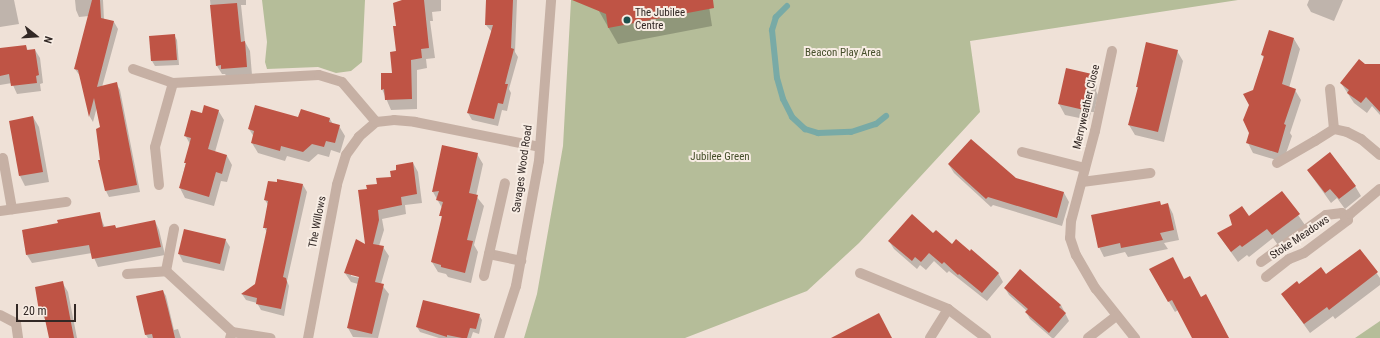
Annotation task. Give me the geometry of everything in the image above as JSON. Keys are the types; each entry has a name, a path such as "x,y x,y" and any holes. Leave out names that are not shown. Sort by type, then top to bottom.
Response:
{"street":[{"name":"Savages Wood Road","path":"499,338 516,286 540,147 551,0"},
{"name":"Merryweather Close","path":"1112,51 1082,182 1071,221 1070,238 1076,255 1116,316 1135,338"},
{"path":"133,69 173,83 319,75 342,82 376,122 394,120 416,122 540,147"},
{"path":"159,185 155,147 173,83"},
{"path":"1330,89 1334,130"},
{"name":"The Willows","path":"308,338 337,185 346,155 359,137 376,122"},
{"path":"1276,163 1334,130 1347,132 1361,139 1380,155"},
{"path":"1022,152 1085,168"},
{"path":"3,158 12,209"},
{"path":"1082,182 1150,173"},
{"path":"484,276 505,183"},
{"name":"Stoke Meadows","path":"1266,277 1289,259 1304,253 1342,225 1348,220 1348,216 1380,189"},
{"path":"0,211 66,202"},
{"path":"1261,262 1326,215 1342,213 1348,216"},
{"path":"166,271 174,230"},
{"path":"489,254 521,261"},
{"path":"127,274 166,271 231,335 271,338"},
{"path":"860,273 948,309 986,338"},
{"path":"930,338 948,309"},
{"path":"0,314 16,323 18,338"},
{"path":"1088,338 1116,316"}],"green space":[{"path":"262,0 365,0 362,62 351,71 336,73 318,67 267,69 265,62 267,42"},
{"name":"Jubilee Green","path":"571,0 1238,0 970,41 980,112 859,243 807,291 685,338 524,338 537,294 563,146"},
{"path":"1380,321 1380,338 1355,338"}],"building":[{"path":"92,0 100,0 101,18 114,21 97,87 117,82 137,185 105,191 98,160 100,160 96,129 100,127 94,98 89,117 78,70 74,69"},
{"path":"402,0 424,0 429,48 421,49 422,58 411,60 412,99 385,100 384,89 381,90 381,73 392,73 390,52 396,51 393,26 396,26 393,3"},
{"path":"486,0 513,0 511,48 514,49 505,84 508,84 503,104 498,103 494,119 467,113 493,25 485,25"},
{"name":"The Jubilee Centre","path":"572,0 713,0 714,8 608,28 606,14"},
{"path":"237,3 241,42 245,41 247,67 221,69 221,65 216,66 210,5"},
{"path":"1269,30 1294,38 1282,84 1296,89 1284,124 1286,125 1278,153 1246,143 1249,133 1243,120 1249,105 1243,94 1253,90 1264,56 1261,55"},
{"path":"175,34 177,60 151,61 149,36"},
{"path":"1146,42 1178,50 1158,132 1128,125 1138,87 1136,87"},
{"path":"26,45 27,50 35,49 39,75 36,76 37,83 11,86 9,74 0,76 0,48"},
{"path":"1359,59 1365,64 1380,64 1380,112 1366,97 1361,103 1347,93 1349,90 1340,83"},
{"path":"1066,68 1092,74 1090,83 1092,84 1088,103 1085,102 1084,110 1058,104"},
{"path":"204,105 219,110 208,149 227,155 222,174 216,172 209,197 179,188 191,138 184,136 191,110 202,113"},
{"path":"255,105 298,117 301,109 330,118 329,122 340,125 335,143 326,141 324,147 312,144 303,152 281,146 280,151 251,143 254,131 248,129"},
{"path":"33,116 43,172 19,176 9,121"},
{"path":"971,139 1016,178 1064,192 1057,218 988,197 986,199 966,181 948,164"},
{"path":"442,145 478,153 469,193 478,195 467,240 473,241 465,273 441,267 441,265 431,262 442,216 439,216 443,202 436,200 439,191 432,192"},
{"path":"1330,152 1356,186 1339,199 1330,189 1325,193 1307,170"},
{"path":"413,162 417,194 401,197 402,205 378,210 379,220 373,244 384,246 375,282 384,284 372,334 347,328 359,277 344,273 356,239 365,244 358,190 367,189 366,185 377,184 376,178 391,177 390,171 396,170 396,165"},
{"path":"277,179 303,184 283,277 286,278 287,282 281,309 256,304 257,298 241,294 255,284 267,228 263,228 268,201 264,200 268,181 277,182"},
{"path":"1282,191 1300,214 1272,235 1267,229 1242,247 1240,245 1231,252 1217,233 1232,225 1229,215 1242,206 1249,216"},
{"path":"1160,201 1161,205 1168,203 1174,230 1160,233 1163,240 1121,248 1120,243 1098,248 1091,215"},
{"path":"100,212 103,227 115,225 116,228 155,220 161,247 92,259 89,245 26,255 22,230 58,223 57,220"},
{"path":"912,214 933,233 936,230 952,244 956,239 970,251 971,249 999,273 982,293 959,274 958,275 944,262 942,264 929,253 921,262 915,257 912,261 888,241"},
{"path":"184,229 226,239 220,264 178,254"},
{"path":"1360,249 1378,272 1329,310 1327,307 1304,324 1281,294 1297,281 1299,284 1321,267 1326,274"},
{"path":"1173,257 1184,279 1190,276 1201,297 1206,294 1229,338 1192,338 1172,300 1168,302 1149,269"},
{"path":"1020,269 1061,305 1059,307 1066,313 1049,333 1025,312 1028,309 1004,288"},
{"path":"63,281 74,338 49,338 43,310 39,311 35,287"},
{"path":"163,290 175,338 153,338 152,334 145,335 136,296"},
{"path":"423,300 480,314 476,329 470,328 467,338 462,338 447,335 447,337 416,327"},
{"path":"879,313 892,338 831,338"}],"waterway":[{"path":"787,6 776,17 772,30 777,78 783,99 792,117 805,129 818,133 851,132 876,124 886,116"}],"place":[{"name":"The Jubilee Centre","path":"627,20"}],"park label":[{"name":"Beacon Play Area","path":"843,53"}]}
